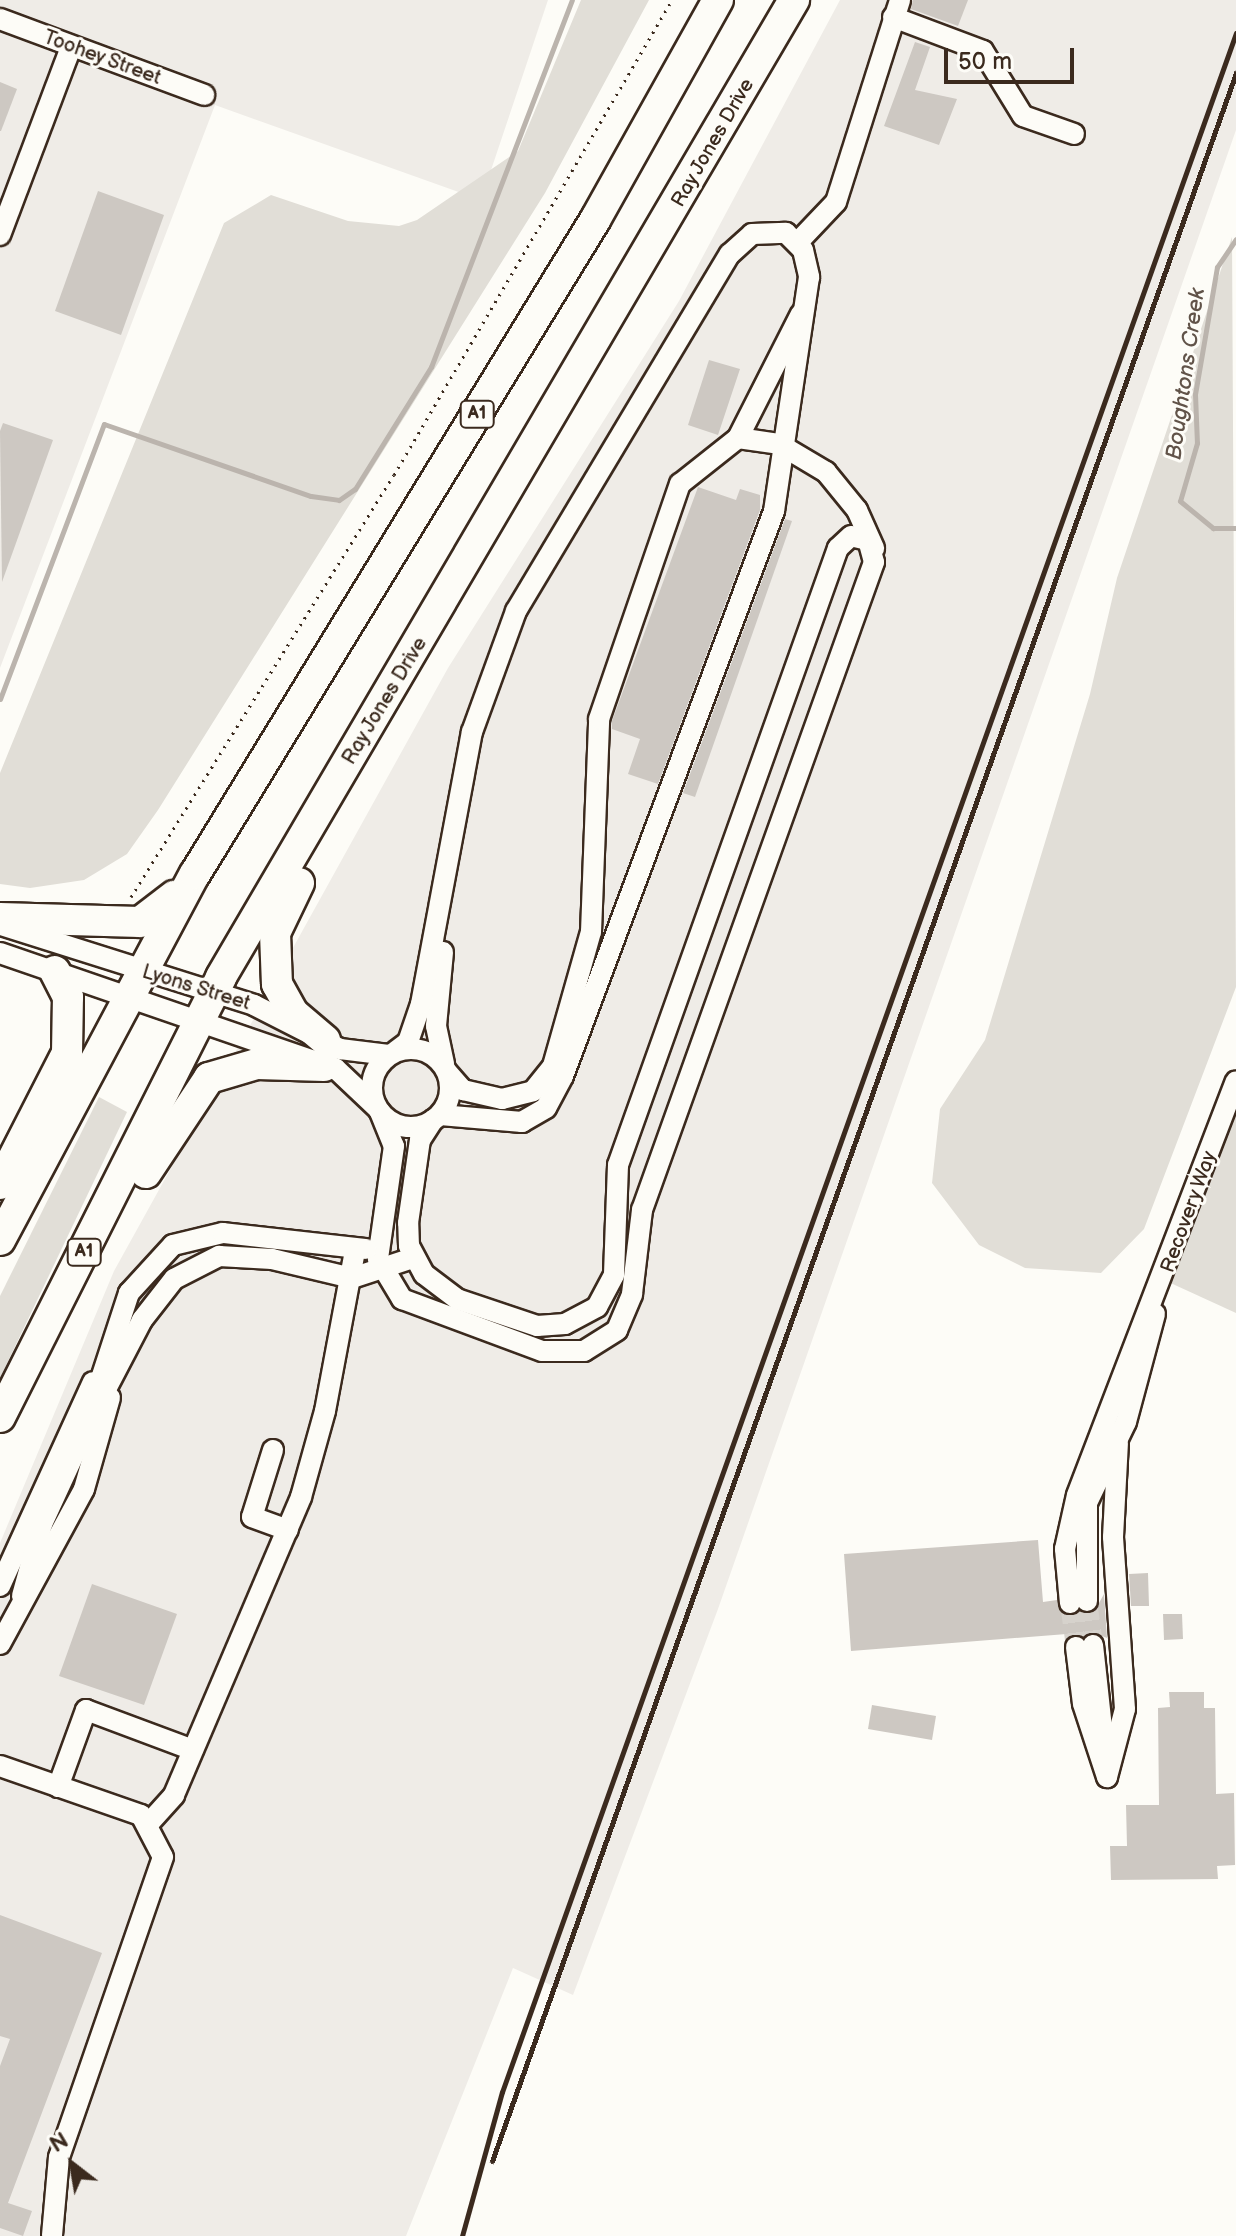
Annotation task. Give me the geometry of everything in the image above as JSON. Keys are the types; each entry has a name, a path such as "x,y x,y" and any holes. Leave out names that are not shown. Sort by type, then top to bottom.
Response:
{"highway":[{"name":"A1","path":"0,1240 133,983 195,874 595,220 718,0"},
{"name":"Ray Jones Drive","path":"0,1417 213,993 794,0"},
{"path":"0,1417 52,1350 195,1089 257,1064 325,1053 283,1000 275,933 378,744 399,677"},
{"path":"0,918 121,924 159,913 195,874"},
{"path":"0,1184 67,1053 68,997 55,971"}],"street":[{"path":"798,242 836,202 897,9 983,51 1023,116 1074,134"},
{"name":"Toohey Street","path":"0,19 204,95"},
{"path":"0,235 71,47"},
{"path":"779,231 798,242 809,266 789,448 774,511 554,1097 522,1122 436,1118 401,1126 378,1110 374,1073 392,1053 408,1042 421,1004 476,717 516,611 730,254 760,232 779,231"},
{"path":"392,1053 422,1049 446,1069 463,1090 502,1099 533,1091 553,1066 591,932 599,719 680,484 738,438 805,307"},
{"path":"382,1273 420,1310 516,1346 584,1351 608,1339 624,1319 653,1182 874,548 845,492 789,448 738,438"},
{"path":"453,849 436,1026 450,1095 420,1140 407,1234 413,1258 436,1285 479,1309 537,1326 578,1319 597,1307 614,1275 616,1172 838,548 857,535 874,548"},
{"name":"Lyons Street","path":"0,925 133,983 198,1020 325,1053 392,1053"},
{"name":"Lyons Street","path":"0,953 55,971 213,993 325,1053 358,1083 378,1110 394,1146 378,1248 382,1273"},
{"name":"Recovery Way","path":"1158,1298 1126,1422 1087,1503 1079,1602 1069,1525 1106,1412 1158,1298 1236,1081"},
{"path":"616,1172 627,1192 644,1191 653,1182"},
{"path":"0,1586 138,1277 188,1238 223,1233 355,1250 378,1248 413,1258"},
{"path":"150,1822 167,1807 288,1530 325,1411 355,1250"},
{"path":"22,1596 42,1524 52,1502 89,1422 161,1292 204,1259 262,1257 349,1277 382,1273 413,1258"},
{"path":"89,1422 105,1354"},
{"path":"0,1644 22,1596 92,1471 116,1375"},
{"path":"1084,1646 1083,1704 1107,1777 1125,1709 1113,1537 1118,1443"},
{"path":"273,1450 252,1517 288,1530"},
{"path":"0,1586 42,1524"},
{"path":"58,1787 86,1710 193,1750"},
{"path":"0,1766 150,1822"},
{"path":"52,2236 59,2157 161,1869 150,1822"}],"path":[{"path":"121,924 120,909 138,891 394,475 672,0"}],"shaded area":[{"path":"0,0 548,0 481,200 215,105 0,668"},
{"path":"581,0 649,0 545,193 158,810 127,854 84,880 30,888 0,884 0,773 224,223 271,195 348,221 399,226 417,220 518,151"},
{"path":"840,0 1236,0 1236,130 718,1609 573,1995 513,1968 406,2236 0,2236 0,1543 114,1271 448,668 679,301"},
{"path":"1232,237 1236,987 1144,1229 1101,1273 1025,1268 979,1245 932,1183 940,1109 985,1040 1090,694 1117,578"},
{"path":"1236,1081 1236,1313 1164,1280"},
{"path":"99,1097 127,1112 0,1378 0,1296"}],"building":[{"path":"913,0 968,0 958,26 911,9"},
{"path":"915,42 930,47 915,90 957,99 939,145 884,126"},
{"path":"0,82 17,89 1,131 0,131"},
{"path":"98,191 164,215 121,335 55,311"},
{"path":"709,360 740,369 718,435 688,425"},
{"path":"3,423 53,440 2,582 0,431"},
{"path":"698,487 736,500 740,489 760,495 760,510 658,784 628,774 640,739 612,729 612,721"},
{"path":"785,519 792,521 695,797 683,793"},
{"path":"1038,1540 1043,1602 1057,1600 1072,1616 1094,1612 1104,1594 1107,1638 1092,1632 851,1651 844,1554"},
{"path":"1148,1573 1149,1606 1131,1606 1129,1574"},
{"path":"92,1584 177,1614 144,1705 59,1676"},
{"path":"1163,1614 1182,1614 1183,1639 1164,1640"},
{"path":"1169,1692 1204,1692 1204,1708 1215,1708 1216,1794 1234,1793 1235,1865 1217,1866 1218,1879 1111,1880 1110,1846 1127,1846 1126,1805 1159,1805 1158,1708 1170,1707"},
{"path":"872,1705 936,1716 932,1740 868,1729"},
{"path":"0,1915 102,1953 8,2203 32,2211 23,2236 0,2228 0,2066 10,2039 0,2036"}],"waterway":[{"path":"0,699 104,424 311,496 339,500 355,489 431,367 572,0"},
{"name":"Boughtons Creek","path":"1236,239 1217,267 1195,394 1197,443 1180,501 1213,528 1236,528"}],"tunnel":[{"path":"1087,1601 1093,1645"},
{"path":"1070,1603 1076,1647"}],"railway":[{"path":"462,2236 502,2092 1236,33"},
{"path":"492,2161 1236,73"}]}
